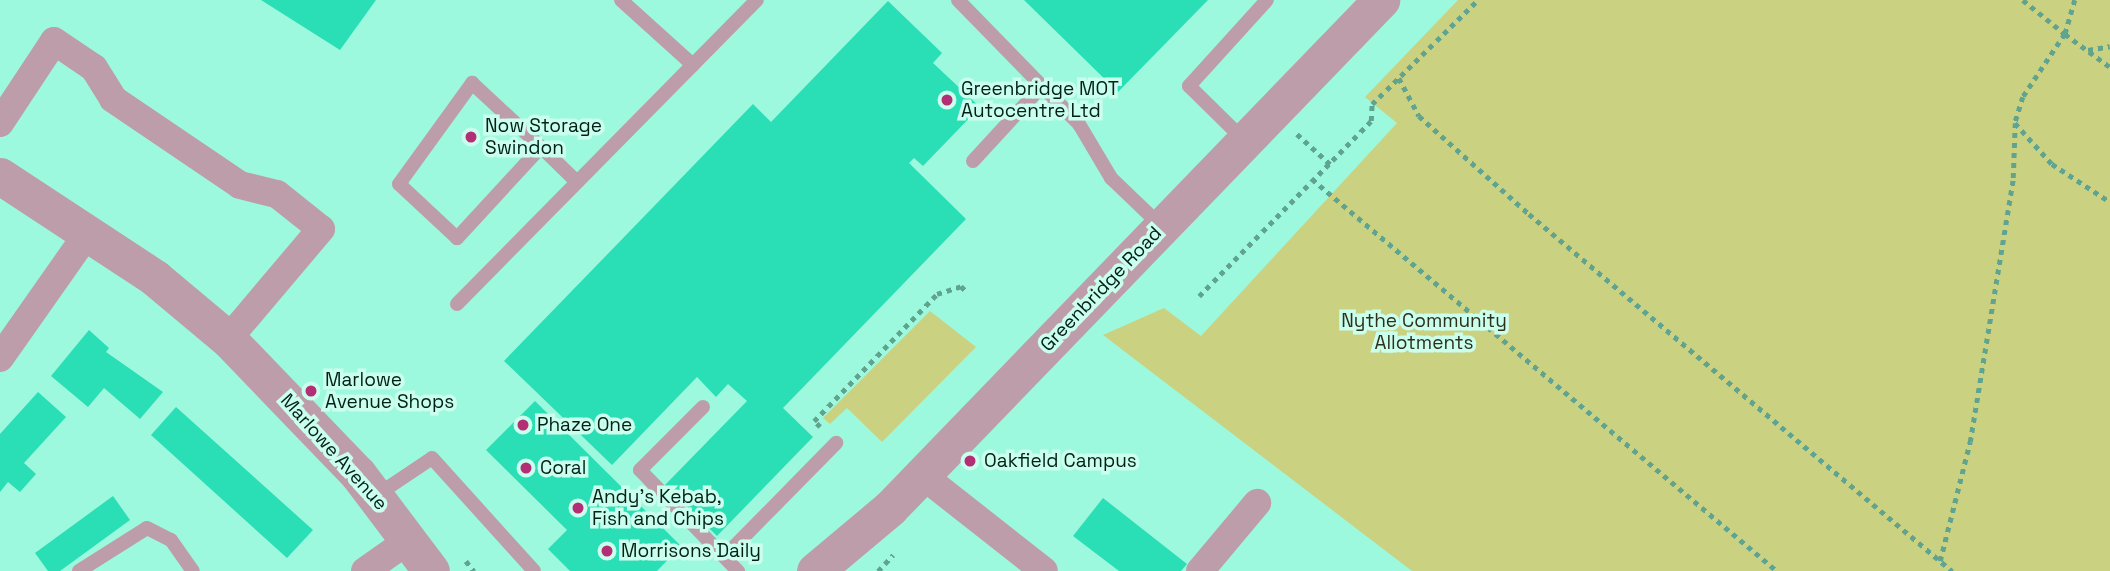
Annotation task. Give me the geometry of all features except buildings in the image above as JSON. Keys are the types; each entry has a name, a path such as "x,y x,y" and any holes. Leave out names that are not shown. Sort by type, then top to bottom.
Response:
{"street":[{"name":"Greenbridge Road","path":"816,571 922,475 1273,112 1369,4"},
{"path":"0,123 54,41 94,68 113,99 240,185 277,194 321,229 229,339"},
{"name":"Marlowe Avenue","path":"0,176 155,278 229,339 377,495 432,571"},
{"path":"0,358 87,234"},
{"path":"922,475 1044,571"},
{"path":"1200,571 1257,503"},
{"path":"365,571 409,540"}],"lane":[{"path":"621,0 693,65"},
{"path":"457,304 757,0"},
{"path":"958,0 1079,124 1111,178 1162,228"},
{"path":"1245,141 1189,86 1267,0"},
{"path":"541,147 457,238 399,184 472,83 541,147 577,182"},
{"path":"973,161 1043,85"},
{"path":"703,407 639,470 727,554 738,571"},
{"path":"727,554 836,443"},
{"path":"377,495 432,458 534,571"},
{"path":"79,571 147,528 171,540 193,571"}],"path":[{"path":"1199,296 1312,178 1330,164 1371,121 1372,104 1478,0"},
{"path":"2023,0 2110,67"},
{"path":"1940,561 1970,442 2012,178 2015,123 2023,97 2065,34 2075,0"},
{"path":"2087,51 2110,46"},
{"path":"1399,78 1419,116 1665,334 1952,571"},
{"path":"1273,112 1330,164"},
{"path":"2015,123 2052,164 2110,202"},
{"path":"1312,178 1777,571"},
{"path":"836,443 814,421 937,295 961,286 966,291"}],"green space":[{"name":"Nythe Community Allotments","path":"1458,0 2110,0 2110,571 1412,571 1103,335 1164,308 1201,336 1397,123 1365,97"},
{"path":"930,311 976,347 882,442 847,408 830,424 823,418"}],"place":[{"name":"Greenbridge MOT Autocentre Ltd","path":"947,100"},
{"name":"Now Storage Swindon","path":"471,137"},
{"name":"Marlowe Avenue Shops","path":"311,391"},
{"name":"Phaze One","path":"523,425"},
{"name":"Oakfield Campus","path":"970,461"},
{"name":"Coral","path":"526,468"},
{"name":"Andy's Kebab, Fish and Chips","path":"578,508"},
{"name":"Morrisons Daily","path":"607,551"}]}
